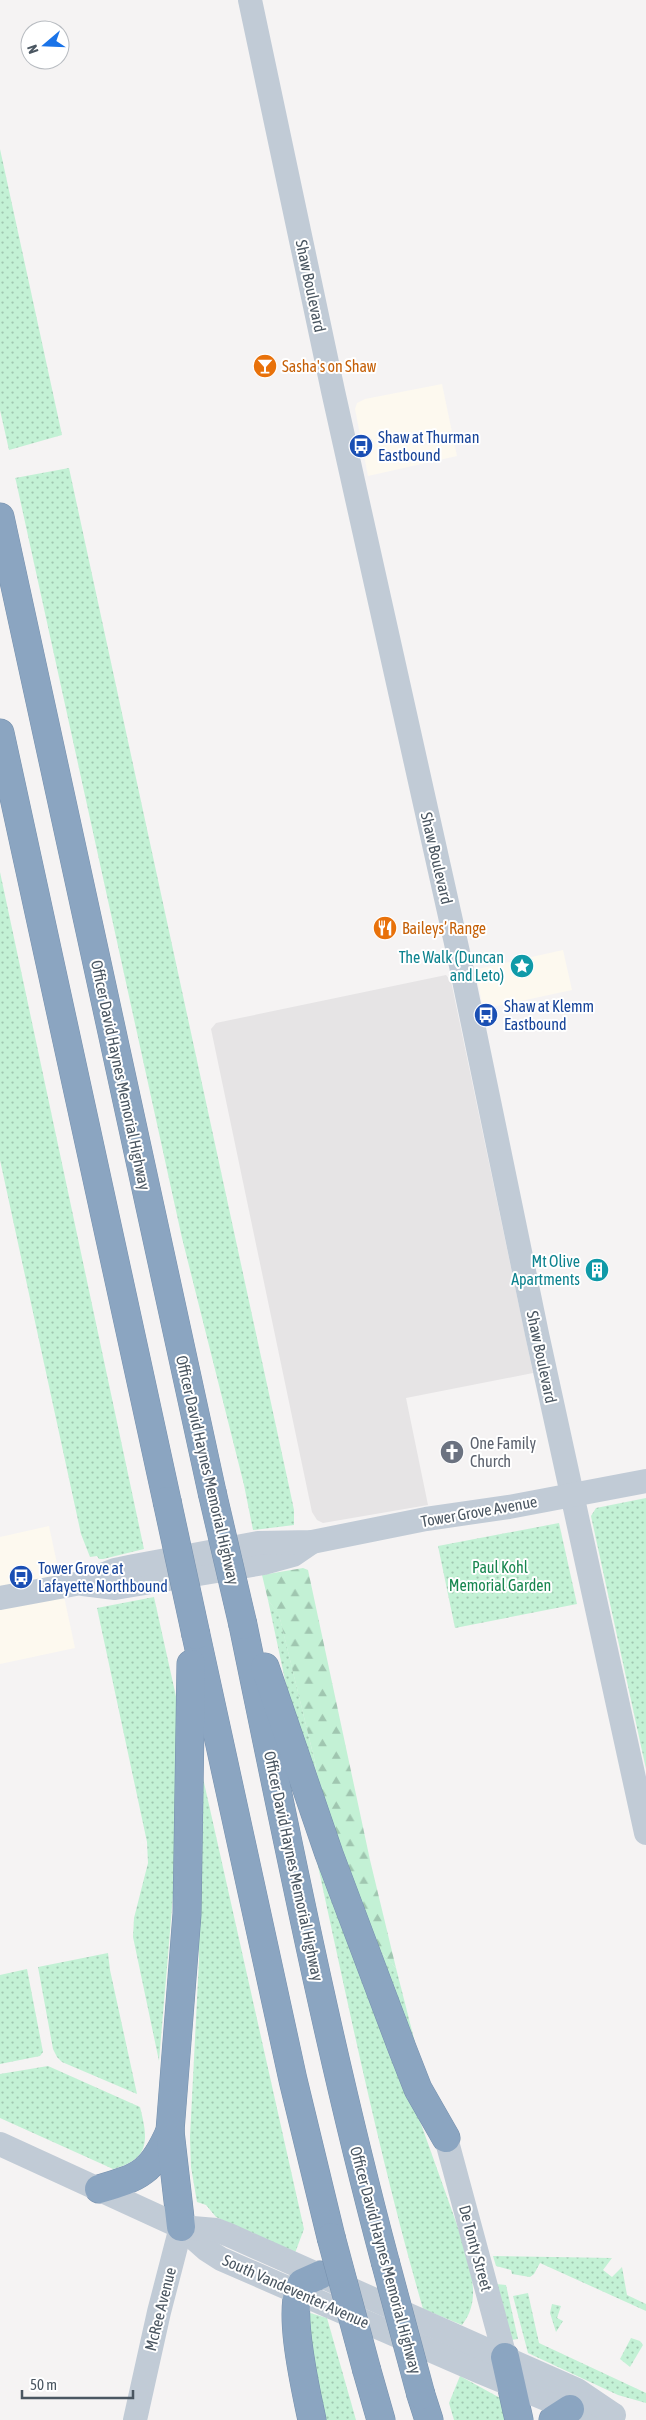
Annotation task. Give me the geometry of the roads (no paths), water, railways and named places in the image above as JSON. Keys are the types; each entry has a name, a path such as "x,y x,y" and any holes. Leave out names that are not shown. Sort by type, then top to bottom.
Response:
{"highway":[{"name":"Officer David Haynes Memorial Highway","path":"0,517 212,1492 243,1626 327,2023 384,2261 425,2407"},
{"path":"0,734 291,2070 331,2237 381,2420"},
{"path":"243,1626 257,1649 273,1685 329,1854 418,2089 446,2138"},
{"path":"181,2227 170,2131 187,1914 191,1767 190,1692 196,1635"},
{"path":"99,2189 133,2178 147,2170 157,2158 170,2131"},
{"path":"312,2420 297,2327 296,2300 302,2284 320,2275"},
{"path":"505,2357 519,2420"}],"street":[{"name":"Shaw Boulevard","path":"250,0 335,397 460,961 572,1495 646,1833"},
{"name":"Tower Grove Avenue","path":"0,1598 81,1584 115,1570 258,1543 312,1542 426,1519 646,1481"},
{"name":"De Tonty Street","path":"446,2138 505,2357"},
{"name":"South Vandeventer Avenue","path":"0,2144 181,2227 207,2250 221,2259 511,2385 562,2414 619,2417"},
{"name":"South Vandeventer Avenue","path":"181,2227 216,2230 229,2235 577,2390 619,2417"},
{"name":"McRee Avenue","path":"135,2420 159,2312 181,2227"},
{"path":"419,2346 458,2338 475,2329 486,2312 490,2300"}],"place":[{"name":"Sasha's on Shaw","path":"265,366"},
{"name":"Shaw at Thurman Eastbound","path":"361,446"},
{"name":"Baileys’ Range","path":"385,928"},
{"name":"The Walk (Duncan and Leto)","path":"522,966"},
{"name":"Shaw at Klemm Eastbound","path":"486,1015"},
{"name":"Mt Olive Apartments","path":"597,1270"},
{"name":"One Family Church","path":"452,1452"},
{"name":"Tower Grove at Lafayette Northbound","path":"21,1577"}],"park label":[{"name":"Paul Kohl Memorial Garden","path":"500,1576"}]}
